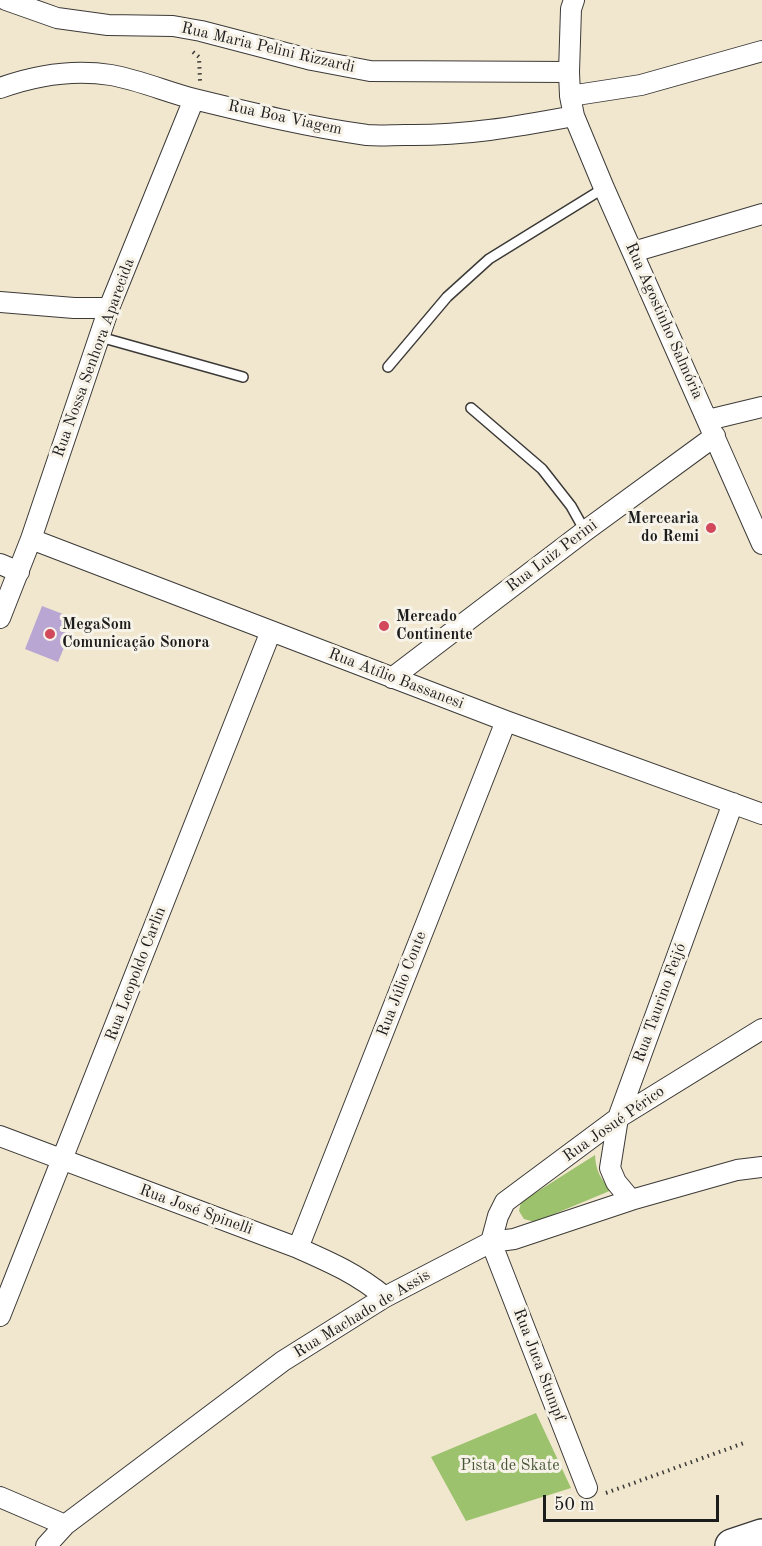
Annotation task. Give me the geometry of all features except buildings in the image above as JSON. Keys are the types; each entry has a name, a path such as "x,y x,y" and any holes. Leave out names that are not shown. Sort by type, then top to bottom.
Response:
{"highway":[{"path":"732,1546 762,1536"}],"street":[{"name":"Rua Maria Pelini Rizzardi","path":"6,0 57,18 108,25 173,26 312,60 370,71 569,72"},
{"name":"Rua Agostinho Salmória","path":"574,0 571,9 569,72 574,116 762,544"},
{"path":"570,96 641,85 762,51"},
{"name":"Rua Boa Viagem","path":"0,88 20,81 56,74 82,72 113,75 194,99 369,135 446,136 506,129 574,116"},
{"name":"Rua Nossa Senhora Aparecida","path":"0,618 31,539 109,308 194,99"},
{"path":"633,252 762,214"},
{"path":"0,302 74,309 109,308"},
{"path":"712,428 762,407"},
{"name":"Rua Luiz Perini","path":"392,678 585,531 712,428"},
{"name":"Rua Atílio Bassanesi","path":"31,539 506,721 762,814"},
{"path":"0,564 18,572"},
{"name":"Rua Leopoldo Carlin","path":"0,1316 271,632"},
{"name":"Rua Júlio Conte","path":"298,1248 506,721"},
{"name":"Rua Taurino Feijó","path":"631,1200 616,1182 610,1168 618,1118 734,803"},
{"name":"Rua Josué Périco","path":"491,1242 498,1216 505,1202 618,1118 762,1029"},
{"name":"Rua José Spinelli","path":"0,1136 298,1248 344,1268 363,1279 385,1297"},
{"name":"Rua Machado de Assis","path":"46,1546 66,1525 283,1361 385,1297 491,1242 533,1233 631,1200 737,1170 762,1167"},
{"name":"Rua Juca Stumpf","path":"491,1242 587,1488"},
{"path":"0,1497 66,1525"}],"lane":[{"path":"388,367 447,297 489,259 604,188"},
{"path":"100,337 243,377"},
{"path":"471,408 542,469 571,506 585,531"}],"path":[{"path":"587,1488 604,1494 744,1443"}],"green space":[{"path":"595,1155 599,1174 612,1190 535,1222 524,1219 519,1211 521,1202"},
{"name":"Pista de Skate","path":"536,1413 571,1488 466,1521 431,1457"}],"place":[{"name":"Mercearia do Remi","path":"711,528"},
{"name":"Mercado Continente","path":"384,626"},
{"name":"MegaSom Comunicação Sonora","path":"50,634"}]}
